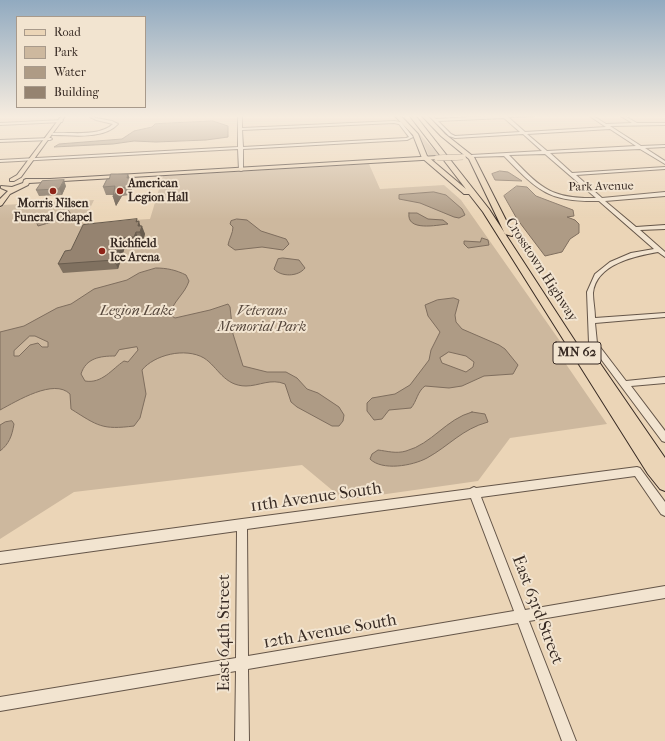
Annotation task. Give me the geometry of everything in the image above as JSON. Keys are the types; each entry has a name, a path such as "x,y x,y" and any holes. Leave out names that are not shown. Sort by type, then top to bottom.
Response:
{"highway":[{"path":"421,150 426,159 486,211"},
{"name":"Crosstown Highway","path":"439,150 486,211 653,470 665,485"},
{"name":"Crosstown Highway","path":"445,150 509,234 665,469"},
{"path":"462,150 471,156 509,234"}],"main road":[{"path":"0,195 2,186 19,176 40,150"},
{"path":"11,180 50,181 471,156"},
{"path":"0,204 9,192 26,184 26,175 32,159"},
{"path":"2,186 20,187 50,181"}],"street":[{"path":"0,161 211,150"},
{"path":"241,150 241,170"},
{"path":"544,150 665,255"},
{"path":"471,156 592,150"},
{"path":"644,150 665,163"},
{"name":"Park Avenue","path":"505,154 549,193 570,199 665,194"},
{"path":"572,174 665,168"},
{"path":"635,229 665,227"},
{"path":"659,250 621,258 603,268 592,283 590,292 593,343 665,438"},
{"path":"591,317 665,315"},
{"path":"623,384 665,380"},
{"name":"11th Avenue South","path":"0,558 474,492 637,471 665,511"},
{"name":"East 63rd Street","path":"474,492 569,741"},
{"name":"East 64th Street","path":"242,524 242,741"},
{"name":"12th Avenue South","path":"0,704 665,592"}],"green space":[{"path":"426,150 434,150 440,156 429,156"},
{"name":"Veterans Memorial Park","path":"369,164 380,189 444,185 461,200 562,344 557,351 607,424 510,438 478,481 344,500 302,465 74,492 0,539 0,208 2,205 94,200 83,223 150,219 163,176"}],"water":[{"path":"500,171 508,172 522,181 495,180 492,174"},
{"path":"517,186 527,187 536,196 573,210 574,216 567,217 575,220 579,224 579,233 570,239 562,252 545,256 517,219 504,196"},
{"path":"434,192 446,195 462,209 465,215 459,218 454,217 420,203 399,199 399,195"},
{"path":"69,211 74,220 64,222 62,219 38,226 35,219"},
{"path":"409,213 417,213 428,219 443,220 448,224 430,226 417,225 412,223 409,219"},
{"path":"237,219 247,220 261,231 286,239 289,244 283,250 262,247 235,250 228,245 233,229 230,224 231,221"},
{"path":"482,238 488,240 489,245 468,248 464,244 464,241 480,242"},
{"path":"283,258 299,260 305,268 298,273 290,275 277,272 274,269 278,259"},
{"name":"Legion Lake","path":"160,268 186,275 189,281 187,286 171,310 170,315 175,318 210,310 228,304 230,307 233,334 243,366 267,372 286,372 297,378 307,389 318,393 339,407 344,415 343,421 339,426 332,426 297,407 291,402 285,384 275,382 251,386 238,385 227,380 204,358 188,353 170,354 154,360 142,370 146,394 140,418 134,426 107,427 94,423 71,409 70,394 55,388 25,397 0,410 0,332 24,326 57,308 71,304 94,289 127,280 139,273","holes":["30,336 35,336 48,342 48,347 42,347 38,343 30,345 19,356 14,356 14,351","137,347 138,350 128,362 124,361 102,378 85,381 81,374 86,364 94,359 99,357 115,356 119,350"]},
{"path":"454,298 459,300 455,315 456,322 462,329 499,345 505,349 518,365 513,374 484,376 462,386 449,388 425,386 420,391 411,408 389,410 382,419 374,420 367,411 367,403 372,398 395,394 410,385 429,360 431,350 440,332 428,316 425,305 437,300","holes":["449,352 466,356 474,362 473,367 466,372 442,363 440,358"]},
{"path":"472,412 485,414 488,422 463,433 421,461 406,465 389,466 375,463 370,459 372,454 378,450 399,452 415,448 454,420"},
{"path":"12,421 14,424 11,436 6,446 0,451 0,425 5,422"}],"building":[{"path":"111,174 128,174 127,178 130,178 127,187 119,188 113,197 115,186 103,187"},
{"path":"64,180 59,189 36,190 42,181"},
{"path":"137,219 136,222 139,221 138,226 142,226 140,232 136,232 134,237 122,238 114,260 58,264 65,251 71,250 83,225"}],"place":[{"name":"Morris Nilsen Funeral Chapel","path":"53,191"},
{"name":"American Legion Hall","path":"120,191"},
{"name":"Richfield Ice Arena","path":"102,251"}]}
